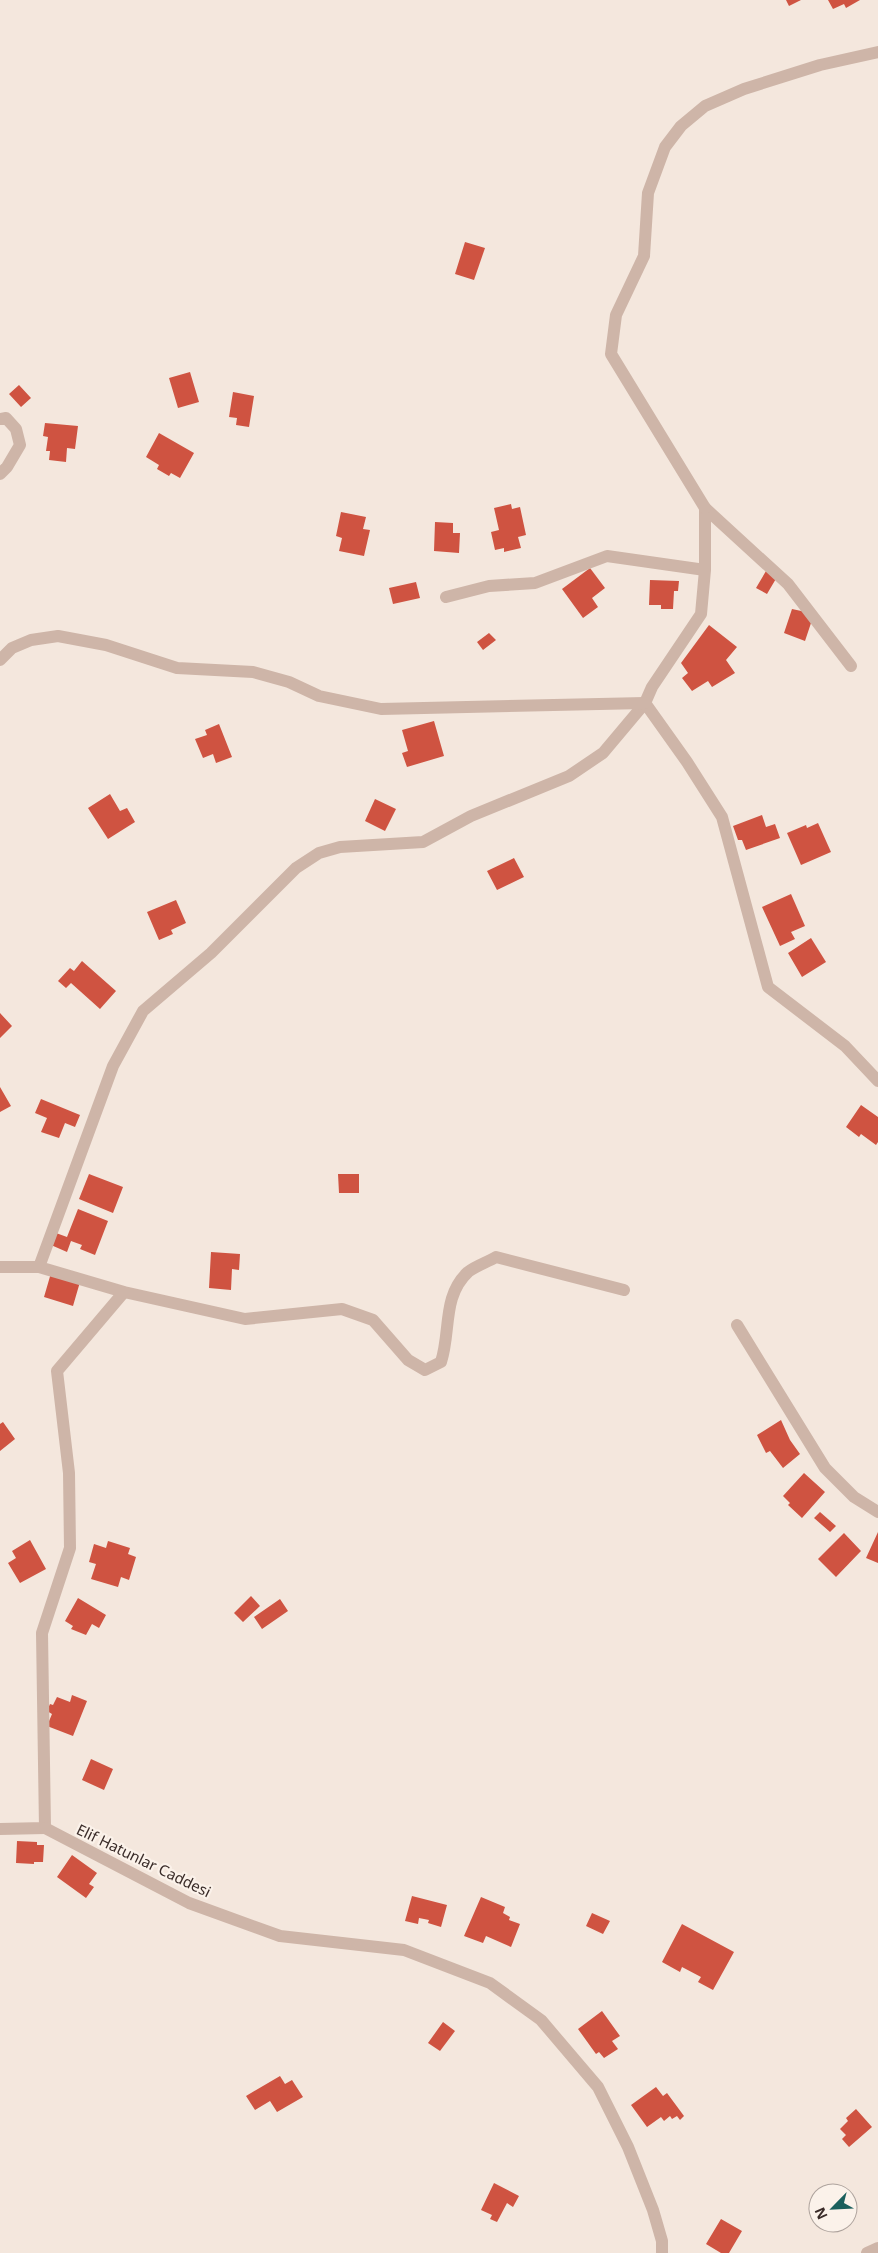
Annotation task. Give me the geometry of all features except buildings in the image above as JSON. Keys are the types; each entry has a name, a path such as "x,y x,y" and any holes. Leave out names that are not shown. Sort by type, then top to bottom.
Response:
{"street":[{"path":"851,666 788,584 705,508 611,354 616,315 644,256 648,193 665,147 681,126 705,106 744,89 820,65 878,52"},
{"path":"0,419 6,418 16,429 20,445 7,467 0,474"},
{"path":"39,1267 113,1066 143,1010 211,953 296,868 318,853 340,847 423,842 471,816 569,776 603,753 645,703 652,687 701,614 705,570 705,508"},
{"path":"446,596 489,586 535,583 607,556 705,570"},
{"path":"0,660 12,648 31,640 58,636 106,645 177,668 254,672 289,682 319,696 381,709 645,703"},
{"path":"645,703 687,762 722,817 768,987 845,1046 878,1081"},
{"path":"0,1267 39,1267 124,1292 245,1319 342,1309 373,1320 408,1360 425,1370 440,1362 444,1351 447,1314 454,1292 468,1272 496,1257 624,1290"},
{"path":"0,1828 45,1828 42,1633 70,1548 69,1473 57,1371 124,1292"},
{"path":"737,1324 825,1468 854,1497 878,1512"},
{"name":"Elif Hatunlar Caddesi","path":"45,1828 190,1903 280,1936 404,1950 490,1983 541,2020 598,2087 628,2147 653,2210 662,2241 662,2253"},
{"path":"867,2253 878,2248"}]}
